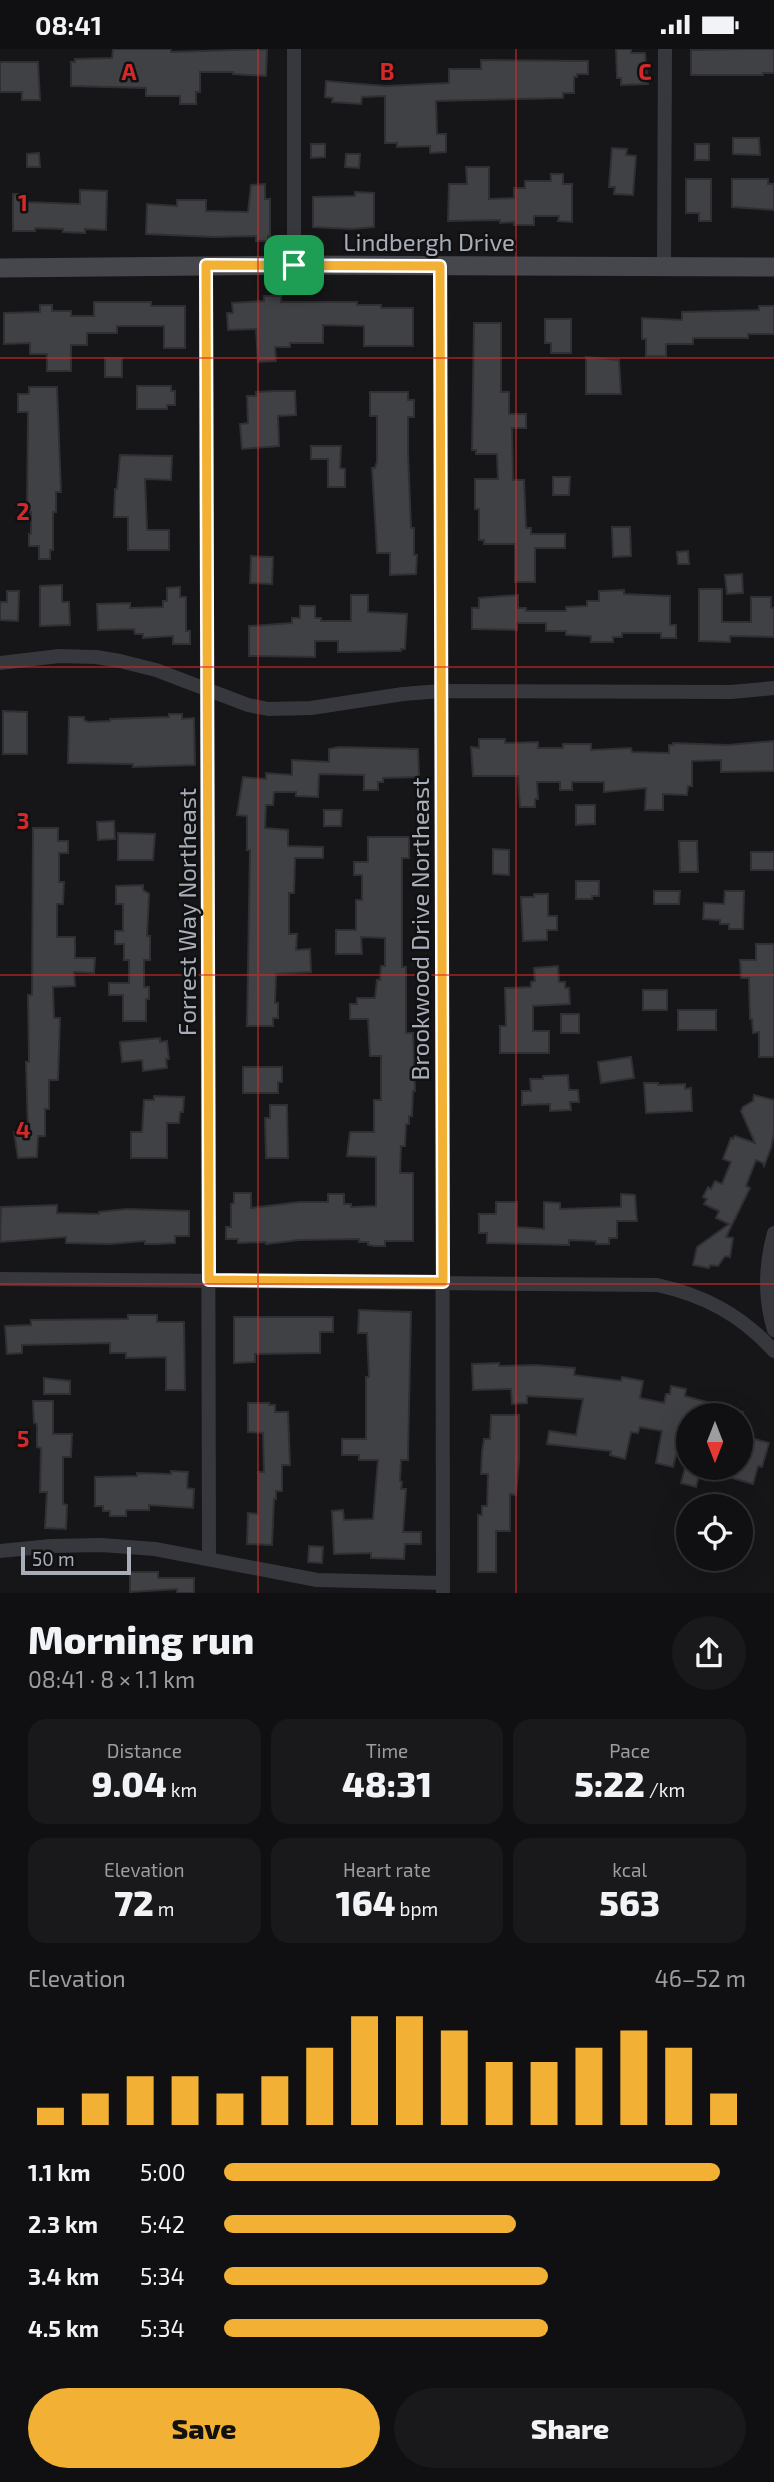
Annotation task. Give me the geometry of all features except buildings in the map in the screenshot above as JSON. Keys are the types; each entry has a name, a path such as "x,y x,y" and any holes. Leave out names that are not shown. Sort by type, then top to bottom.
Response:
{"main road":[{"name":"Lindbergh Drive","path":"0,268 206,265 774,267"}],"street":[{"path":"294,49 294,265"},
{"path":"664,266 665,49"},
{"name":"Forrest Way Northeast","path":"206,265 209,1558"},
{"name":"Brookwood Drive Northeast","path":"440,266 443,1588"},
{"path":"0,663 59,656 96,657 156,670 248,705 288,710 441,691 731,692 774,688"},
{"path":"774,1233 766,1273 766,1296 774,1330"},
{"path":"0,1279 638,1284 678,1289 708,1300 738,1317 774,1351"},
{"path":"0,1551 101,1545 155,1549 317,1580 443,1588"}],"route":[{"path":"206,265 294,265 440,266 443,1282 209,1280 206,265"}]}
